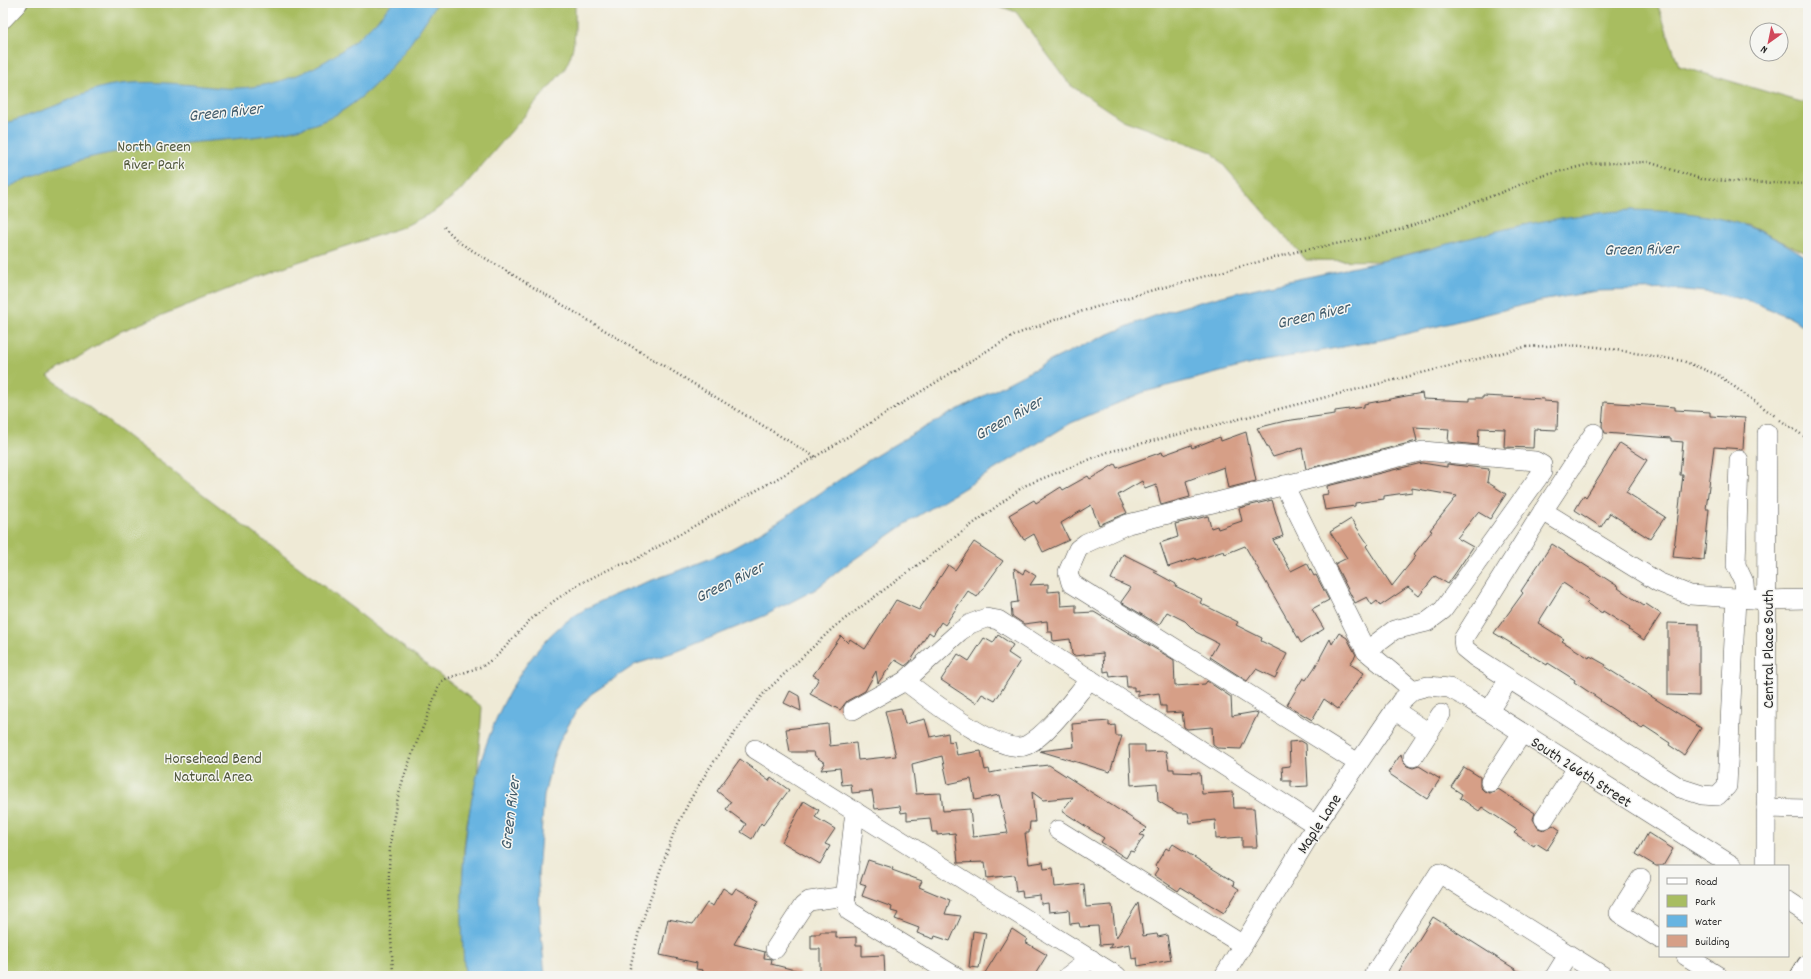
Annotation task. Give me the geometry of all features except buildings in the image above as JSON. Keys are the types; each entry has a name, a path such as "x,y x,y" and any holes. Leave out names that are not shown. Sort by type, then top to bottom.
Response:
{"main road":[{"path":"1802,976 1808,966"}],"street":[{"path":"3,18 18,3"},
{"path":"1594,433 1463,639 1464,648 1475,657 1680,788 1702,795 1717,796 1727,786 1740,598 1744,582 1736,565 1739,460"},
{"name":"Central Place South","path":"1766,865 1767,433"},
{"path":"1358,763 1072,583 1068,572 1078,549 1086,543 1128,524 1423,451 1535,461 1542,465 1542,472 1443,610 1427,622 1394,630 1366,651"},
{"path":"1284,485 1366,651 1421,688"},
{"path":"1543,511 1658,582 1690,595 1767,600 1808,599"},
{"path":"853,710 906,681 970,624 986,618 998,620 1316,825"},
{"path":"906,681 952,716 983,735 1016,748 1025,746 1040,736 1090,679"},
{"path":"1489,712 1509,679"},
{"name":"Maple Lane","path":"1225,975 1316,825 1394,710 1421,688"},
{"name":"South 266th Street","path":"1421,688 1449,688 1731,865"},
{"path":"1394,710 1429,733"},
{"path":"1413,757 1441,714"},
{"path":"1490,782 1522,733"},
{"path":"755,748 1117,976"},
{"path":"1544,818 1577,768"},
{"path":"1766,808 1808,809"},
{"path":"855,811 846,896 849,911 955,976"},
{"path":"1058,830 1242,945"},
{"path":"1373,976 1439,873 1603,976"},
{"path":"1641,878 1619,913 1659,938"},
{"path":"775,949 803,906 809,901 846,896"},
{"path":"1789,902 1808,914"},
{"path":"1555,976 1568,954"},
{"path":"1688,957 1718,976"},
{"path":"1068,976 1091,960"}],"path":[{"path":"393,976 390,919 391,838 394,817 400,789 439,685 443,680 483,666 498,655 529,621 554,601 579,584 616,566 631,562 815,457 983,353 1017,334 1060,318 1146,292 1299,251 1372,237 1402,229 1500,193 1538,177 1590,164 1648,162 1701,179 1735,182 1808,184"},
{"path":"444,227 460,243 815,457"}],"green space":[{"path":"3,3 575,3 575,29 573,46 564,70 459,192 433,212 403,227 289,265 119,332 48,376 482,707 477,779 467,823 464,848 462,904 465,976 3,976"},
{"path":"991,3 1657,3 1679,66 1808,104 1808,254 1747,225 1524,225 1381,261 1306,260 1212,152 1123,120 1070,85 1016,12"}],"water":[{"name":"Green River","path":"392,3 437,3 405,50 381,79 353,104 321,122 281,133 237,139 154,146 109,153 46,171 3,190 3,124 110,85 130,83 161,83 234,88 261,86 283,80 324,62 343,50 377,20"},
{"name":"Green River","path":"1631,210 1703,215 1724,219 1764,233 1786,244 1808,258 1808,328 1789,317 1750,301 1714,293 1677,289 1597,291 1540,301 1381,340 1259,362 1144,392 1071,423 910,521 846,565 816,589 764,616 678,651 636,664 591,694 577,710 560,740 553,758 544,796 538,873 545,976 465,976 462,933 462,888 465,843 472,799 483,756 498,714 519,676 546,640 564,623 608,598 731,549 779,521 887,449 1040,366 1108,334 1172,310 1224,296 1382,261 1506,229 1537,222"}],"park label":[{"name":"North Green River Park","path":"154,154"},
{"name":"Horsehead Bend Natural Area","path":"213,766"}]}
